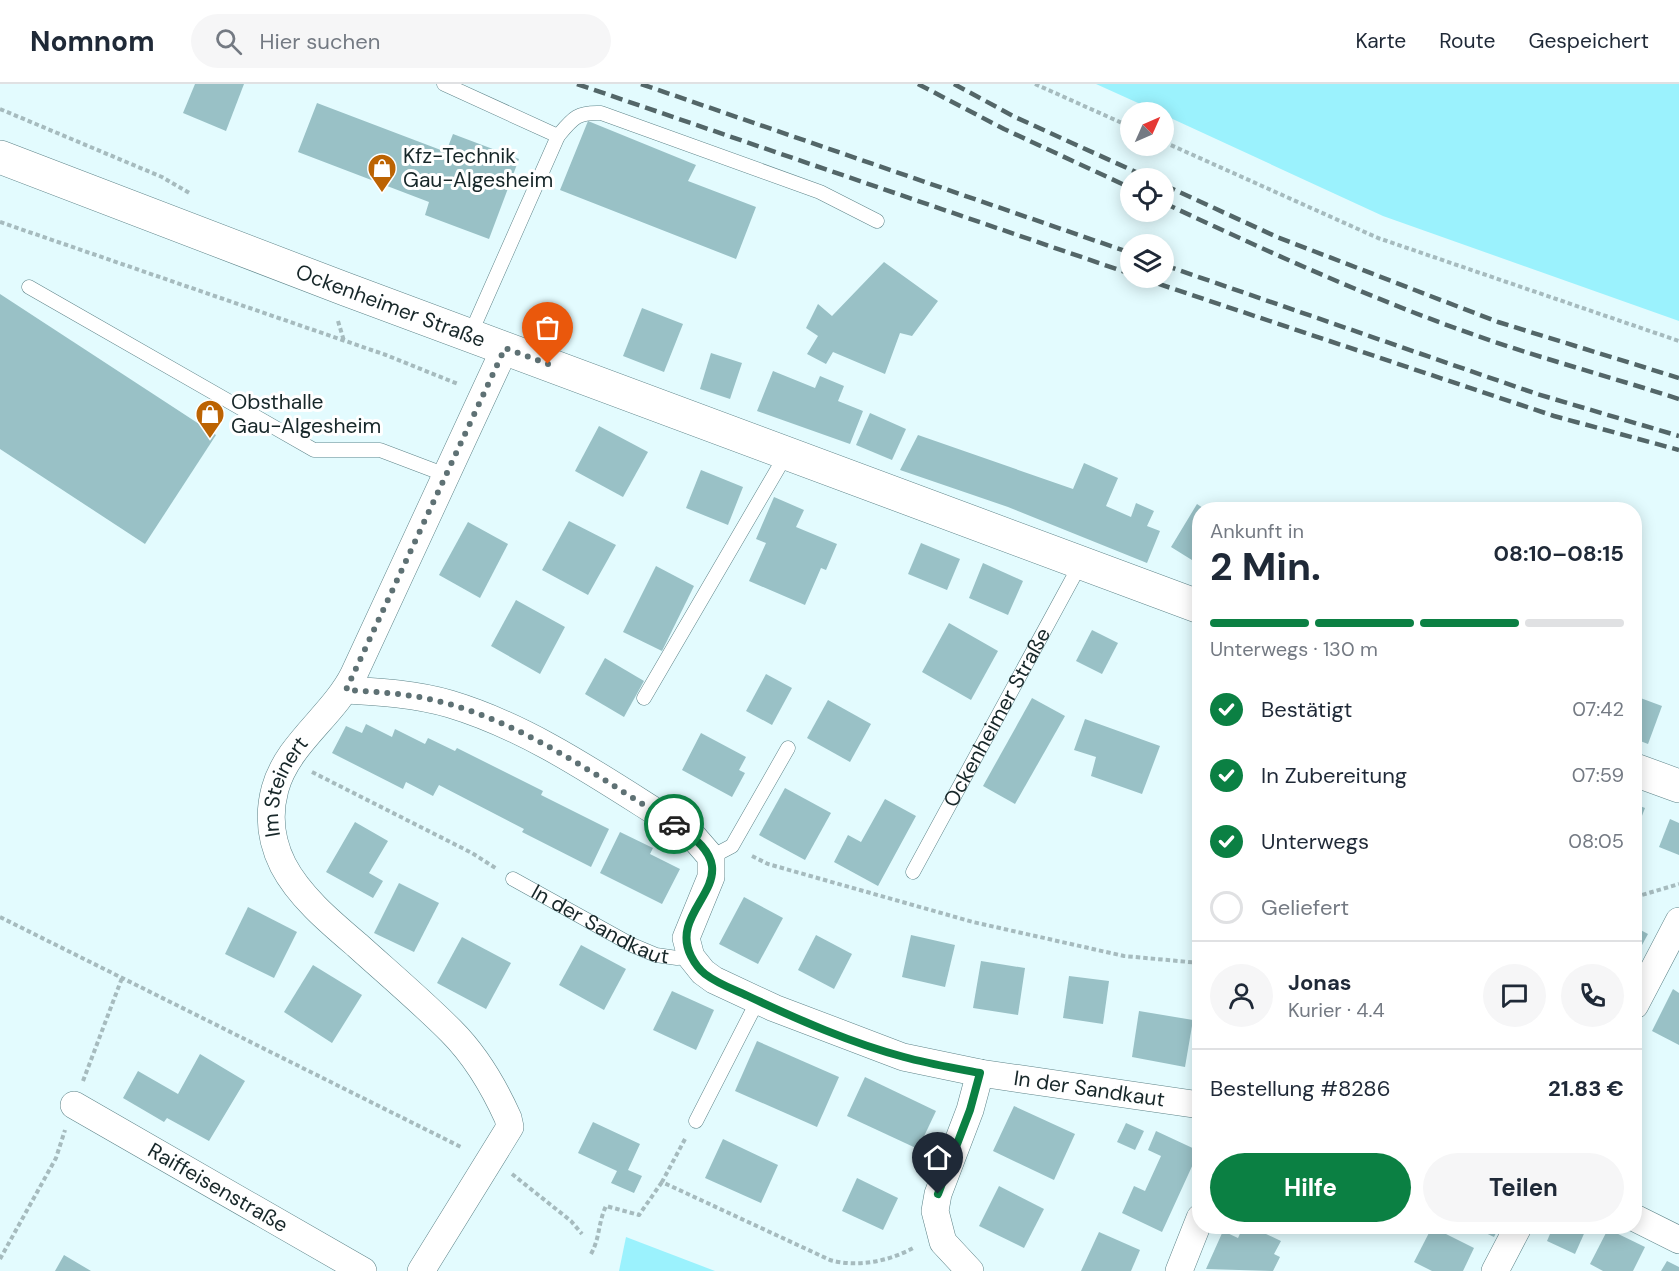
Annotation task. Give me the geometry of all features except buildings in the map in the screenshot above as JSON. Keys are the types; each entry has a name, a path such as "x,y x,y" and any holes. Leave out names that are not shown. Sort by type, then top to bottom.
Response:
{"main road":[{"name":"Ockenheimer Straße","path":"0,157 1192,604"},
{"path":"1642,773 1679,786"}],"street":[{"name":"Im Steinert","path":"421,1271 510,1127 498,1098 473,1057 452,1032 328,919 298,887 283,865 273,839 270,812 275,788 287,762 346,690 505,348"},
{"path":"346,690 397,693 492,718 533,739 721,852"},
{"name":"In der Sandkaut","path":"721,852 686,938 691,957 703,972 714,980 858,1042 903,1057 980,1073 1192,1104"},
{"path":"1642,992 1679,921"},
{"path":"970,1271 957,1259 939,1234 935,1211 938,1194 970,1110 980,1073"},
{"name":"Raiffeisenstraße","path":"74,1105 363,1271"},
{"path":"1642,1222 1679,1240"},
{"path":"1179,1271 1194,1234"},
{"path":"1495,1271 1514,1234"}],"lane":[{"path":"444,84 558,135"},
{"path":"470,335 558,135 574,117 586,112 602,113 820,192 877,222"},
{"path":"29,287 314,450 380,450 446,475"},
{"path":"644,698 787,453"},
{"name":"Ockenheimer Straße","path":"914,872 1081,562"},
{"name":"In der Sandkaut","path":"721,852 788,748"},
{"name":"In der Sandkaut","path":"513,879 632,945 656,955 691,957"},
{"path":"696,1121 758,1000"}],"path":[{"path":"1035,84 1120,122"},
{"path":"1174,146 1378,238 1679,341"},
{"path":"0,222 386,355 483,394"},
{"path":"287,762 472,853 513,879"},
{"path":"721,852 973,922 1124,956 1192,962"},
{"path":"1642,895 1679,884"},
{"path":"0,916 489,1160 515,1176 571,1221 582,1234"},
{"path":"591,1254 599,1240 601,1217 606,1206 639,1215 662,1182 696,1121"},
{"path":"662,1182 830,1260 848,1265 904,1253 939,1234"}],"shaded area":[{"path":"1096,84 1679,84 1679,321 1383,216 1174,120 1174,102 1136,102"},
{"path":"626,1237 715,1271 619,1271"}],"railway":[{"path":"577,84 1120,270"},
{"path":"641,84 1120,249"},
{"path":"918,84 1004,129 1120,183"},
{"path":"954,84 1015,117 1127,168"},
{"path":"1174,190 1277,237 1498,322 1679,378"},
{"path":"1174,208 1285,259 1450,326 1515,349 1679,399"},
{"path":"1174,268 1537,394 1679,436"},
{"path":"1171,288 1554,416 1679,450"}],"way so far":[{"path":"548,364 505,348 346,690 397,693 449,704 492,718 533,739 674,824"}],"place":[{"name":"Kfz-Technik Gau-Algesheim","path":"382,194"},
{"name":"Obsthalle Gau-Algesheim","path":"210,440"}],"route":[{"path":"674,824 702,843 711,857 711,877 703,899 688,927 686,938 691,957 703,972 714,980 774,1008 858,1042 903,1057 980,1073 970,1110 938,1194"}]}
